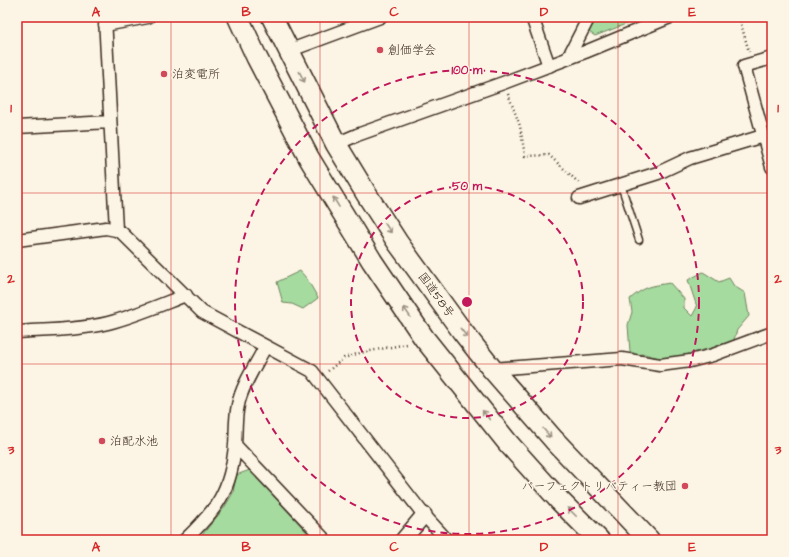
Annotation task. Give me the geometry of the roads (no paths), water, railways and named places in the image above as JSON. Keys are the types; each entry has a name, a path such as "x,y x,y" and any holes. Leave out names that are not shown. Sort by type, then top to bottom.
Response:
{"highway":[{"path":"238,17 257,58 309,158 372,261 420,331 508,443 560,501 599,540"},
{"name":"国道58号","path":"272,17 288,52 336,144 366,195 462,331 492,369 559,446 649,540"}],"street":[{"path":"116,230 105,21 148,17"},
{"path":"288,52 380,17"},
{"path":"532,17 549,66"},
{"path":"568,58 589,17"},
{"path":"336,144 357,135 549,66 670,17"},
{"path":"771,160 744,66 772,58"},
{"path":"17,127 110,122"},
{"path":"585,196 658,173 690,158 763,136"},
{"path":"17,240 106,228 122,233 202,312 312,371 424,515 447,540"},
{"path":"17,332 84,327 108,323 186,295"},
{"path":"492,369 622,359 660,365 690,361 713,355 772,333"},
{"path":"184,540 204,520 222,496 231,472 235,446 238,404 244,388 265,347"},
{"path":"235,446 325,540"},
{"path":"403,540 424,515"}],"lane":[{"path":"621,185 639,240"}],"place":[{"name":"創価学会","path":"380,50"},
{"name":"泊変電所","path":"164,74"},
{"name":"泊配水池","path":"102,441"},
{"name":"パーフェクトリバティー教団","path":"685,486"}]}
